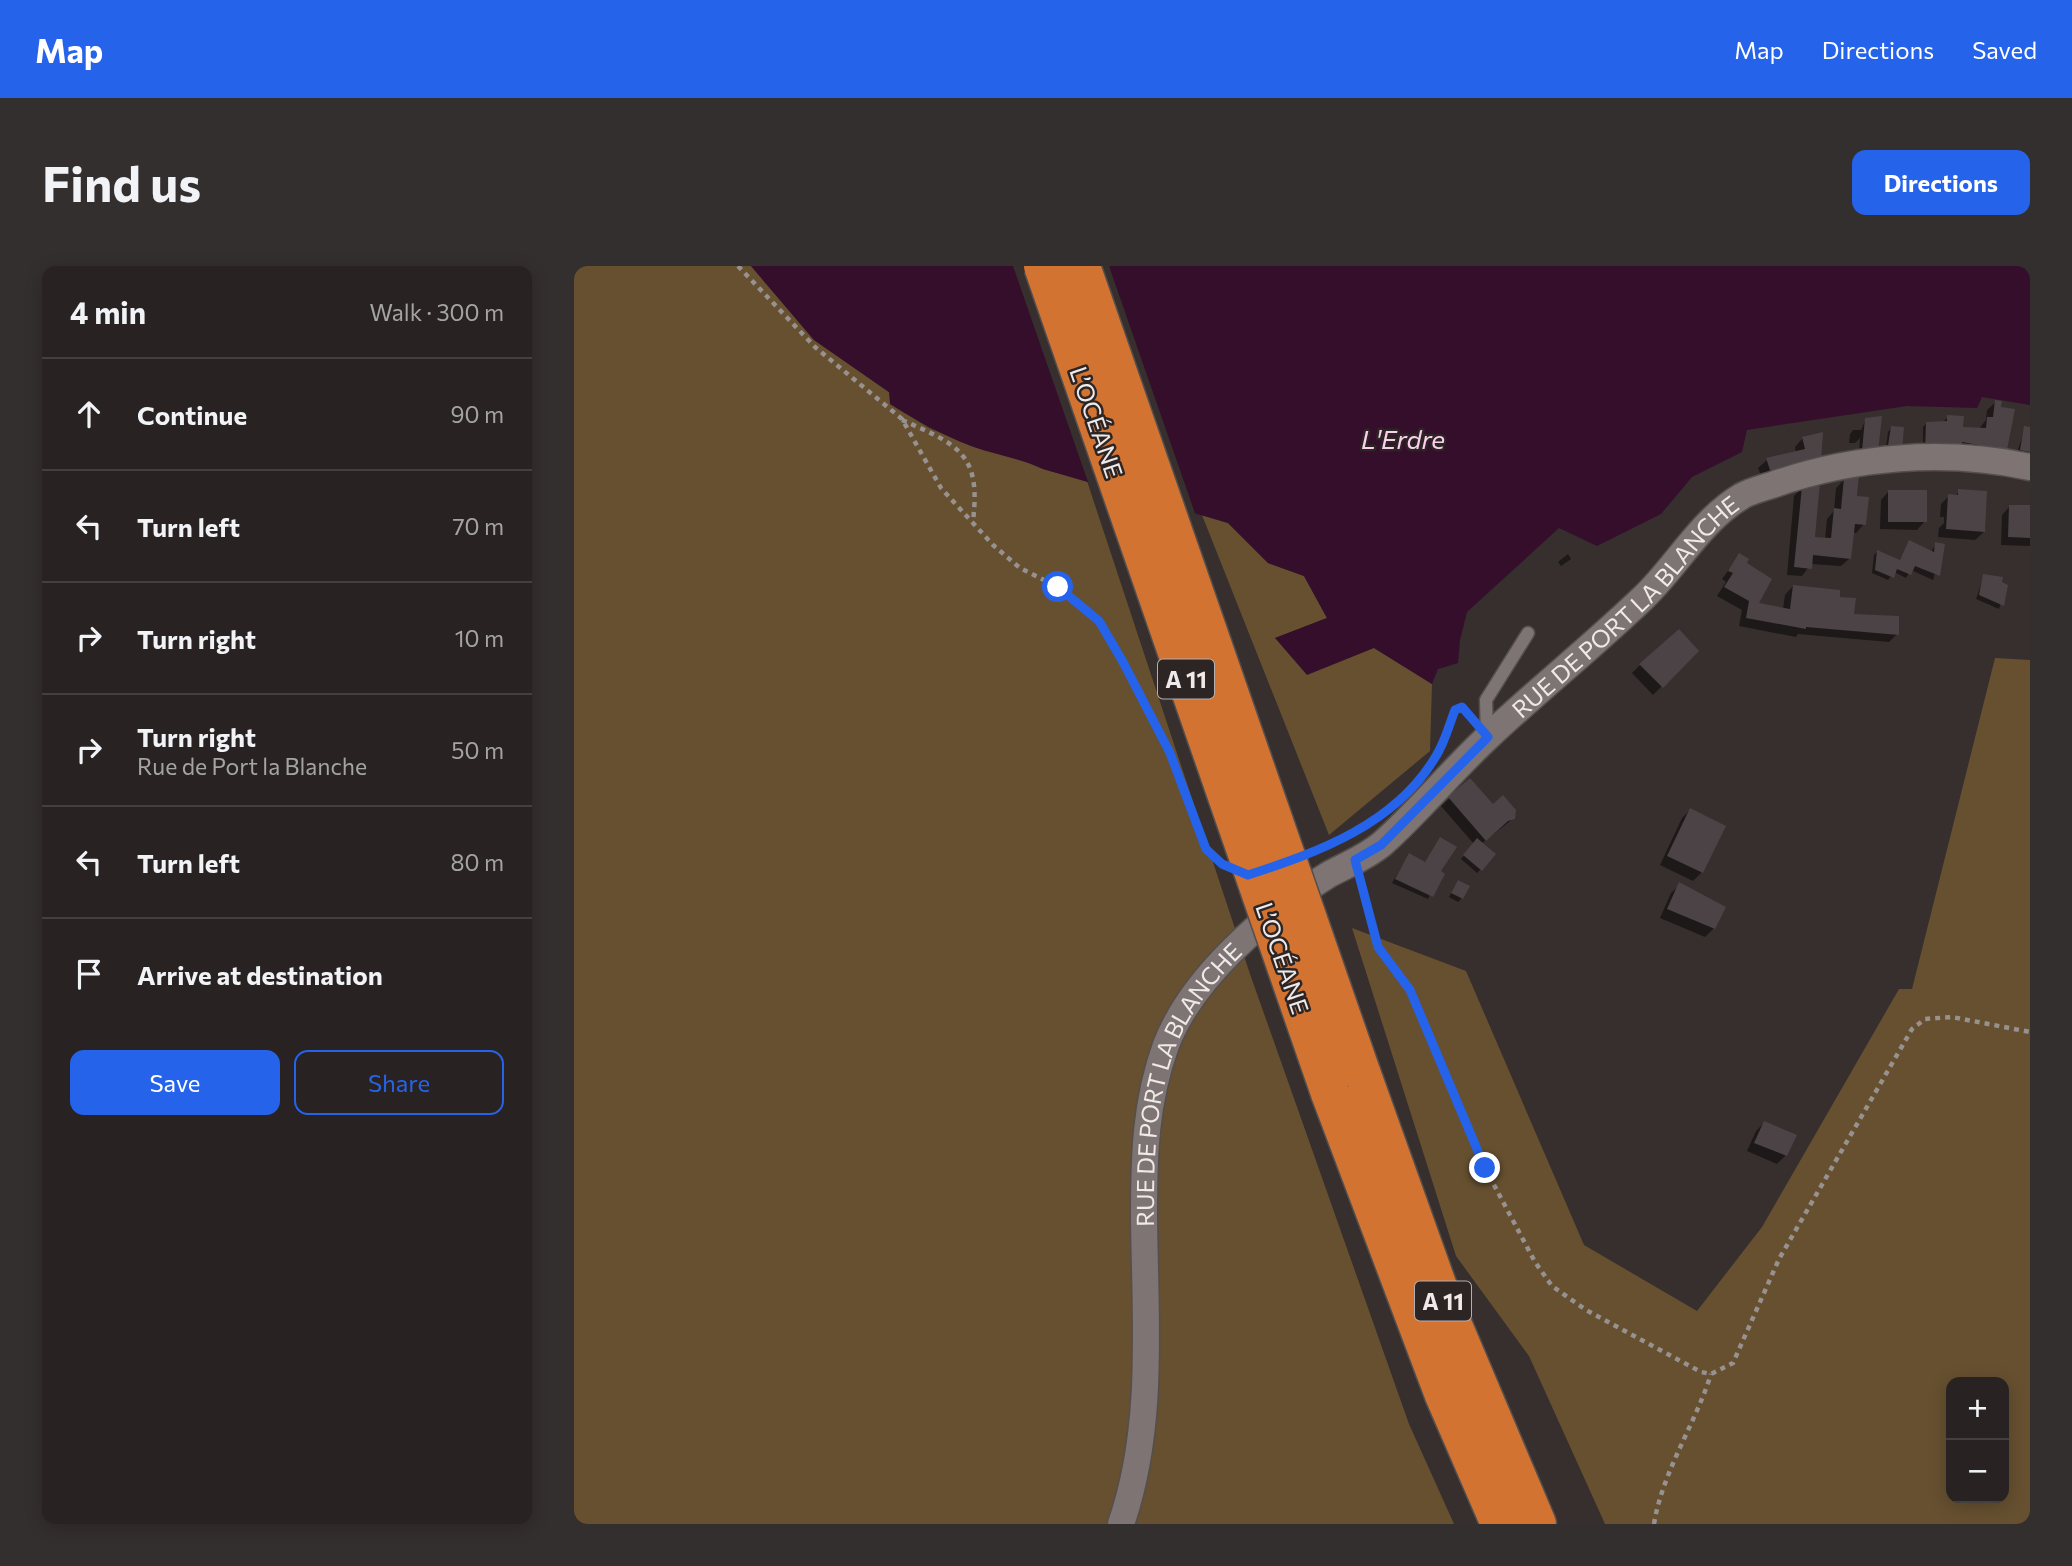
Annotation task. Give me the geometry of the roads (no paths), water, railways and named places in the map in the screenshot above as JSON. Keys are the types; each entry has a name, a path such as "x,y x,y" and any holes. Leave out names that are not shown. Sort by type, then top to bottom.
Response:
{"highway":[{"name":"L’OCÉANE","path":"1043,266 1345,1082 1444,1304 1537,1524"},
{"name":"L’OCÉANE","path":"1081,266 1345,1082 1419,1330 1500,1524"}],"street":[{"name":"RUE DE PORT LA BLANCHE","path":"1121,1524 1136,1483 1145,1402 1144,1166 1148,1102 1168,1041 1197,990 1234,946 1325,877 1381,845 1488,737 1646,595 1693,538 1742,496 1797,476 1861,462 1921,457 1994,459 2030,467"}],"lane":[{"path":"1488,737 1486,699 1528,633"}],"water":[{"name":"L'Erdre","path":"751,266 2030,266 2030,405 1982,397 1977,408 1907,406 1747,430 1742,452 1692,477 1661,514 1597,546 1559,528 1467,612 1458,663 1438,669 1432,684 1374,648 1307,675 1275,638 1327,618 1304,576 1268,563 1228,523 980,449 919,421 890,404 889,392 814,340"}]}
